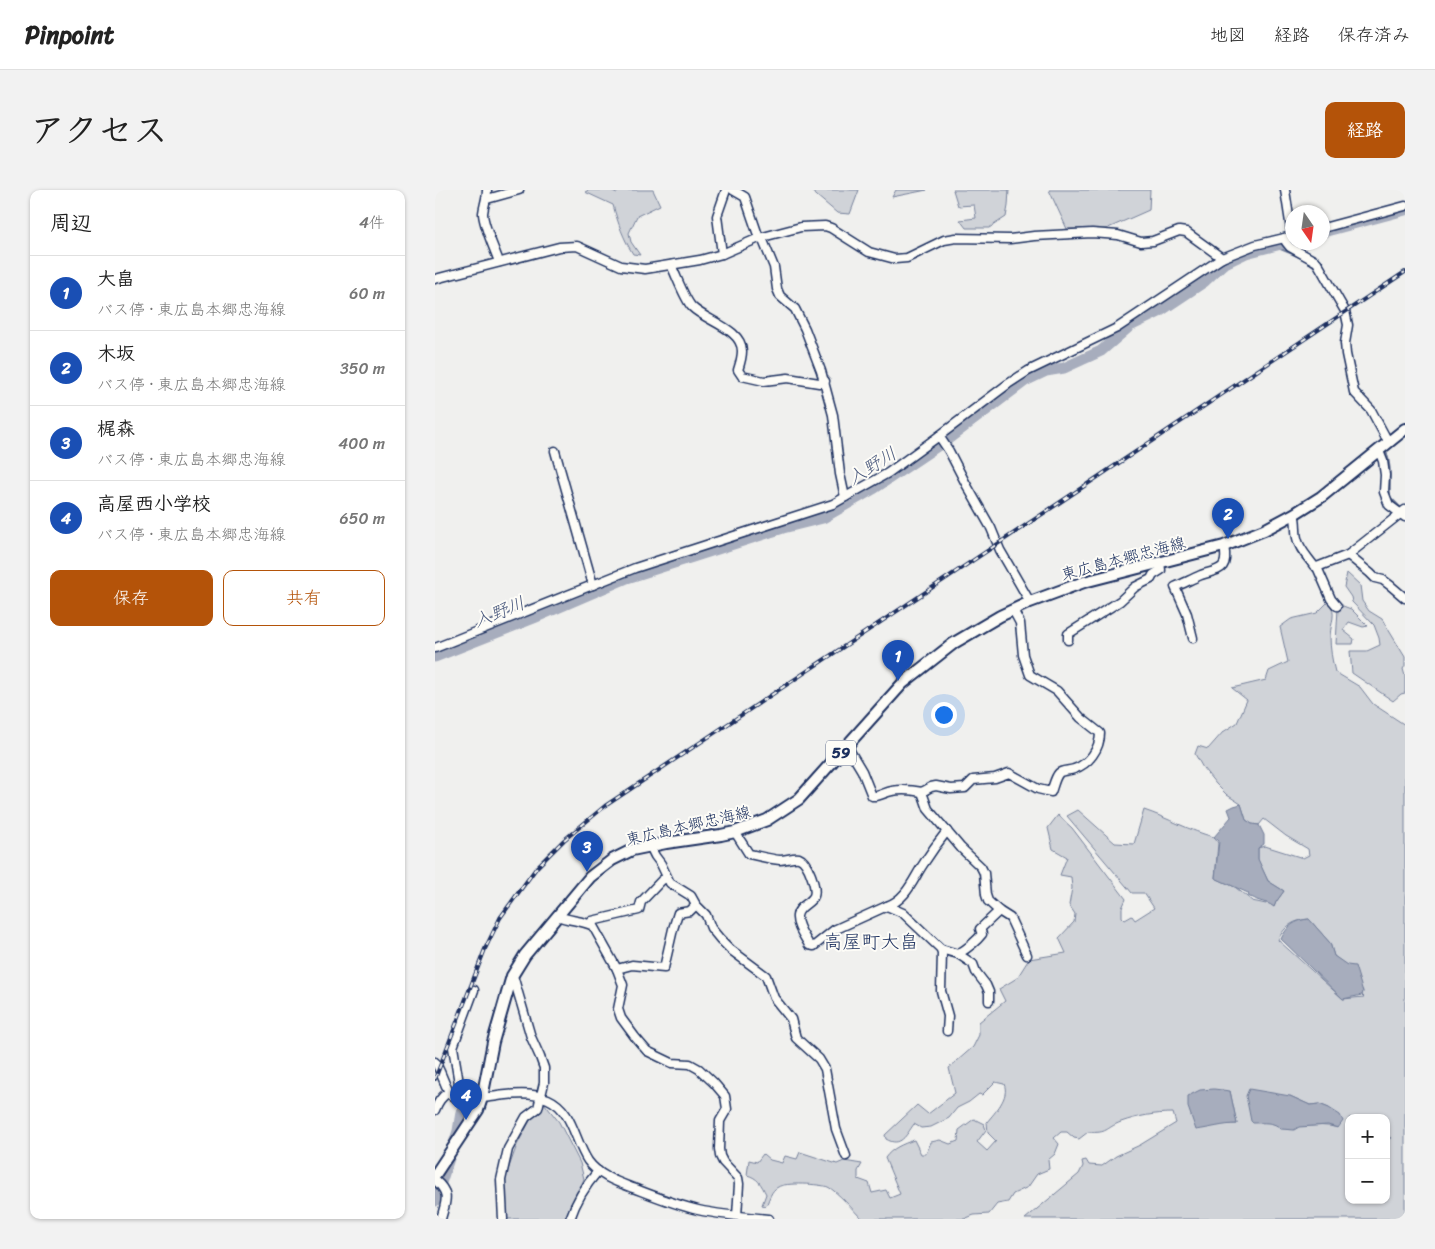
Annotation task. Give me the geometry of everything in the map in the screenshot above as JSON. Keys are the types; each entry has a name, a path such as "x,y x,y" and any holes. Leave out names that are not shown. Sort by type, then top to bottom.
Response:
{"main road":[{"name":"東広島本郷忠海線","path":"435,1175 478,1110 493,1042 511,976 525,955 557,916 590,877 604,866 633,850 735,832 767,820 799,799 903,683 955,643 1000,616 1030,602 1083,582 1224,546 1264,530 1321,497 1405,430"}],"street":[{"path":"487,190 487,199 483,213 499,262"},
{"path":"487,199 519,190"},
{"path":"722,254 717,216 726,190"},
{"path":"733,190 745,197 774,267 777,289 780,296 795,310 805,329 825,381 833,415 840,474 845,497"},
{"path":"1285,190 1286,205"},
{"path":"1330,226 1405,206"},
{"path":"435,279 559,247 577,246 621,266 645,269 722,254 761,238 801,227 825,226 869,252 895,259 907,258 939,242 956,238 1003,239 1092,233 1118,235 1141,242 1153,241 1179,231 1186,232 1222,258"},
{"path":"435,648 635,568 833,504 942,441 1008,384 1028,371 1117,328 1222,258 1255,245 1285,241"},
{"path":"1302,250 1317,262 1345,311 1348,325 1345,343 1346,354 1354,392 1371,410 1385,436 1383,461 1385,475 1384,492 1389,505 1403,513 1348,555 1317,567"},
{"path":"671,265 688,302 693,308 732,332 739,340 743,353 738,370 742,376 764,381 788,378 819,383 825,381"},
{"path":"942,441 991,528 999,550 1030,602"},
{"path":"555,451 593,585"},
{"path":"1294,514 1297,540 1300,548 1314,566 1317,567 1331,599 1337,606"},
{"path":"1193,638 1187,614 1175,588 1201,575 1219,571 1225,554 1224,546"},
{"path":"1348,555 1375,578 1383,580 1405,598"},
{"path":"1068,640 1068,634 1120,601 1135,587 1151,579 1153,575 1161,570 1160,563"},
{"path":"847,746 862,771 872,796 875,797 891,791 913,790 922,792 936,786 951,789 965,788 973,780 995,778 1009,774 1038,789 1051,792 1060,772 1073,770 1081,766 1095,753 1100,733 1081,718 1057,691 1030,675 1023,656 1021,623 1013,610"},
{"path":"922,792 928,809 961,848 981,867 984,873 988,901 1010,918 1027,955"},
{"path":"735,832 749,854 779,860 797,858 807,864 811,874 814,893 813,897 799,910 797,916 798,923 809,945 814,946 834,930 894,903 907,892 925,860 947,831"},
{"path":"651,846 670,883 691,896 696,905 706,915 711,928 731,950 766,976 774,998 791,1019 796,1038 819,1059 825,1069 836,1129 846,1156"},
{"path":"557,916 565,920 590,924 639,910 641,902 662,880 667,878"},
{"path":"617,969 632,965 664,968 678,913 690,910 696,905"},
{"path":"887,906 903,913 941,949 958,954 973,964 976,972 986,985 989,992 989,1001"},
{"path":"958,954 970,948 977,941 982,934 980,929 999,911"},
{"path":"590,924 599,936 617,969 623,985 618,1009 621,1018 647,1051 672,1063 690,1064 699,1069 725,1096 727,1108 720,1121 719,1149 723,1162 738,1178 737,1216"},
{"path":"941,949 941,991 948,1016 947,1031"},
{"path":"503,1219 501,1180 508,1149 526,1117 538,1108 544,1083 544,1068 541,1057 531,1038 514,979 511,976"},
{"path":"462,1101 453,1047 475,990"},
{"path":"435,1062 449,1092 452,1096 462,1101 520,1094 549,1100 564,1111 569,1118 579,1146 589,1162 598,1171 611,1179 676,1204 698,1210 764,1219"},
{"path":"435,1110 438,1101 449,1092"},
{"path":"570,1219 575,1204 583,1190 598,1171"},
{"path":"435,1180 443,1187 447,1197 441,1219"}],"shaded area":[{"path":"589,190 611,190 617,193 619,190 653,190 660,205 637,216 629,233 631,242 640,255 633,254 629,248 613,205 585,192"},
{"path":"810,190 859,190 850,214 837,213"},
{"path":"896,190 927,190 892,197"},
{"path":"953,190 1009,190 1006,217 989,228 966,228 960,220 976,218 974,205 958,206"},
{"path":"1049,190 1150,190 1149,210 1106,229 1067,229"},
{"path":"1347,573 1360,585 1362,601 1369,611 1382,619 1405,657 1403,669 1405,693 1393,701 1352,673 1350,651 1367,651 1380,645 1374,625 1352,602 1344,587"},
{"path":"1329,601 1333,610 1330,641 1335,672 1360,687 1373,704 1405,725 1405,1219 1025,1219 1079,1174 1083,1166 1082,1161 1086,1160 1089,1165 1102,1166 1116,1156 1140,1145 1176,1123 1173,1113 1153,1114 1134,1118 1103,1131 1088,1132 1079,1139 1074,1138 1067,1132 1061,1132 1054,1138 1059,1144 1055,1154 1048,1160 1049,1169 1037,1174 1028,1187 1013,1194 1008,1202 997,1204 989,1214 974,1215 964,1219 862,1219 832,1189 818,1185 803,1184 788,1184 776,1188 766,1206 762,1205 766,1194 759,1182 747,1175 749,1160 757,1162 763,1154 770,1160 782,1163 785,1156 797,1159 800,1152 837,1164 844,1161 862,1164 858,1171 858,1179 869,1183 872,1193 886,1190 890,1198 900,1194 885,1158 898,1147 914,1140 921,1154 926,1154 931,1142 940,1140 950,1144 958,1141 959,1130 974,1119 984,1124 986,1130 977,1142 987,1151 996,1141 988,1133 987,1122 1001,1104 1005,1089 1004,1084 995,1082 982,1095 979,1094 957,1108 949,1118 931,1127 921,1128 914,1124 903,1139 896,1142 886,1139 885,1135 917,1105 928,1114 955,1093 949,1068 973,1047 979,1035 979,1022 1005,1001 999,989 1017,978 1029,959 1066,953 1059,938 1074,922 1075,914 1069,905 1072,888 1071,877 1060,875 1067,857 1053,849 1048,828 1058,815 1072,828 1126,899 1122,908 1122,917 1125,920 1132,916 1135,920 1154,908 1144,893 1132,893 1067,816 1078,810 1115,843 1134,844 1144,810 1214,837 1218,843 1215,878 1235,887 1252,901 1266,904 1266,901 1274,907 1284,891 1268,881 1258,860 1258,848 1265,846 1303,858 1309,855 1308,849 1286,836 1264,819 1259,825 1252,824 1246,820 1241,804 1227,795 1216,784 1195,754 1198,746 1208,749 1223,732 1237,723 1247,700 1232,688 1266,680 1269,671 1288,662 1280,627 1291,619 1317,613","holes":["1309,919 1330,943 1334,956 1347,966 1363,991 1362,995 1364,997 1343,999 1278,940 1286,927 1294,922","1230,1091 1237,1124 1222,1124","1290,1096 1310,1105 1319,1104 1329,1108 1338,1128 1330,1126 1288,1127 1272,1123"]},
{"path":"1343,606 1351,609 1368,626 1363,627 1349,622 1343,630 1354,639 1353,644 1336,644 1338,608"},
{"path":"544,1103 559,1122 580,1163 584,1179 567,1219 505,1219 504,1181 517,1145 531,1119"}],"water":[{"path":"1241,804 1246,820 1252,824 1259,825 1264,835 1264,844 1258,848 1258,859 1268,881 1284,891 1274,907 1249,897 1248,893 1215,878 1219,841 1214,837 1231,817 1228,809"},
{"path":"1309,919 1330,943 1334,956 1347,965 1355,966 1363,992 1362,995 1343,999 1281,939 1292,924"},
{"path":"1249,1089 1290,1096 1310,1105 1319,1104 1340,1115 1343,1121 1338,1128 1328,1125 1299,1127 1294,1130 1281,1129 1272,1124 1253,1123 1246,1096"},
{"path":"1200,1090 1230,1091 1237,1124 1196,1130 1188,1107 1188,1096"}],"waterway":[{"name":"入野川","path":"1330,230 1405,210"},
{"name":"入野川","path":"435,657 534,618 627,578 783,528 823,518 875,488 948,439 1025,381 1046,371 1064,368 1101,351 1130,326 1159,312 1204,282 1223,264 1246,253 1285,243"},
{"path":"1270,247 1276,247 1299,257 1310,263 1319,272"},
{"path":"1325,283 1342,313"},
{"path":"1345,365 1350,389"},
{"path":"1378,430 1382,442"},
{"path":"1386,451 1390,469 1390,497 1403,510"},
{"path":"435,1201 458,1131 461,1112"}],"railway":[{"path":"435,1079 485,949 500,918 537,867 564,840 605,806 1405,272"}],"place":[{"name":"木坂","path":"1228,539"},
{"name":"大畠","path":"898,681"},
{"name":"梶森","path":"587,872"},
{"name":"高屋西小学校","path":"466,1120"}],"district":[{"name":"高屋町大畠","path":"871,941"}]}
